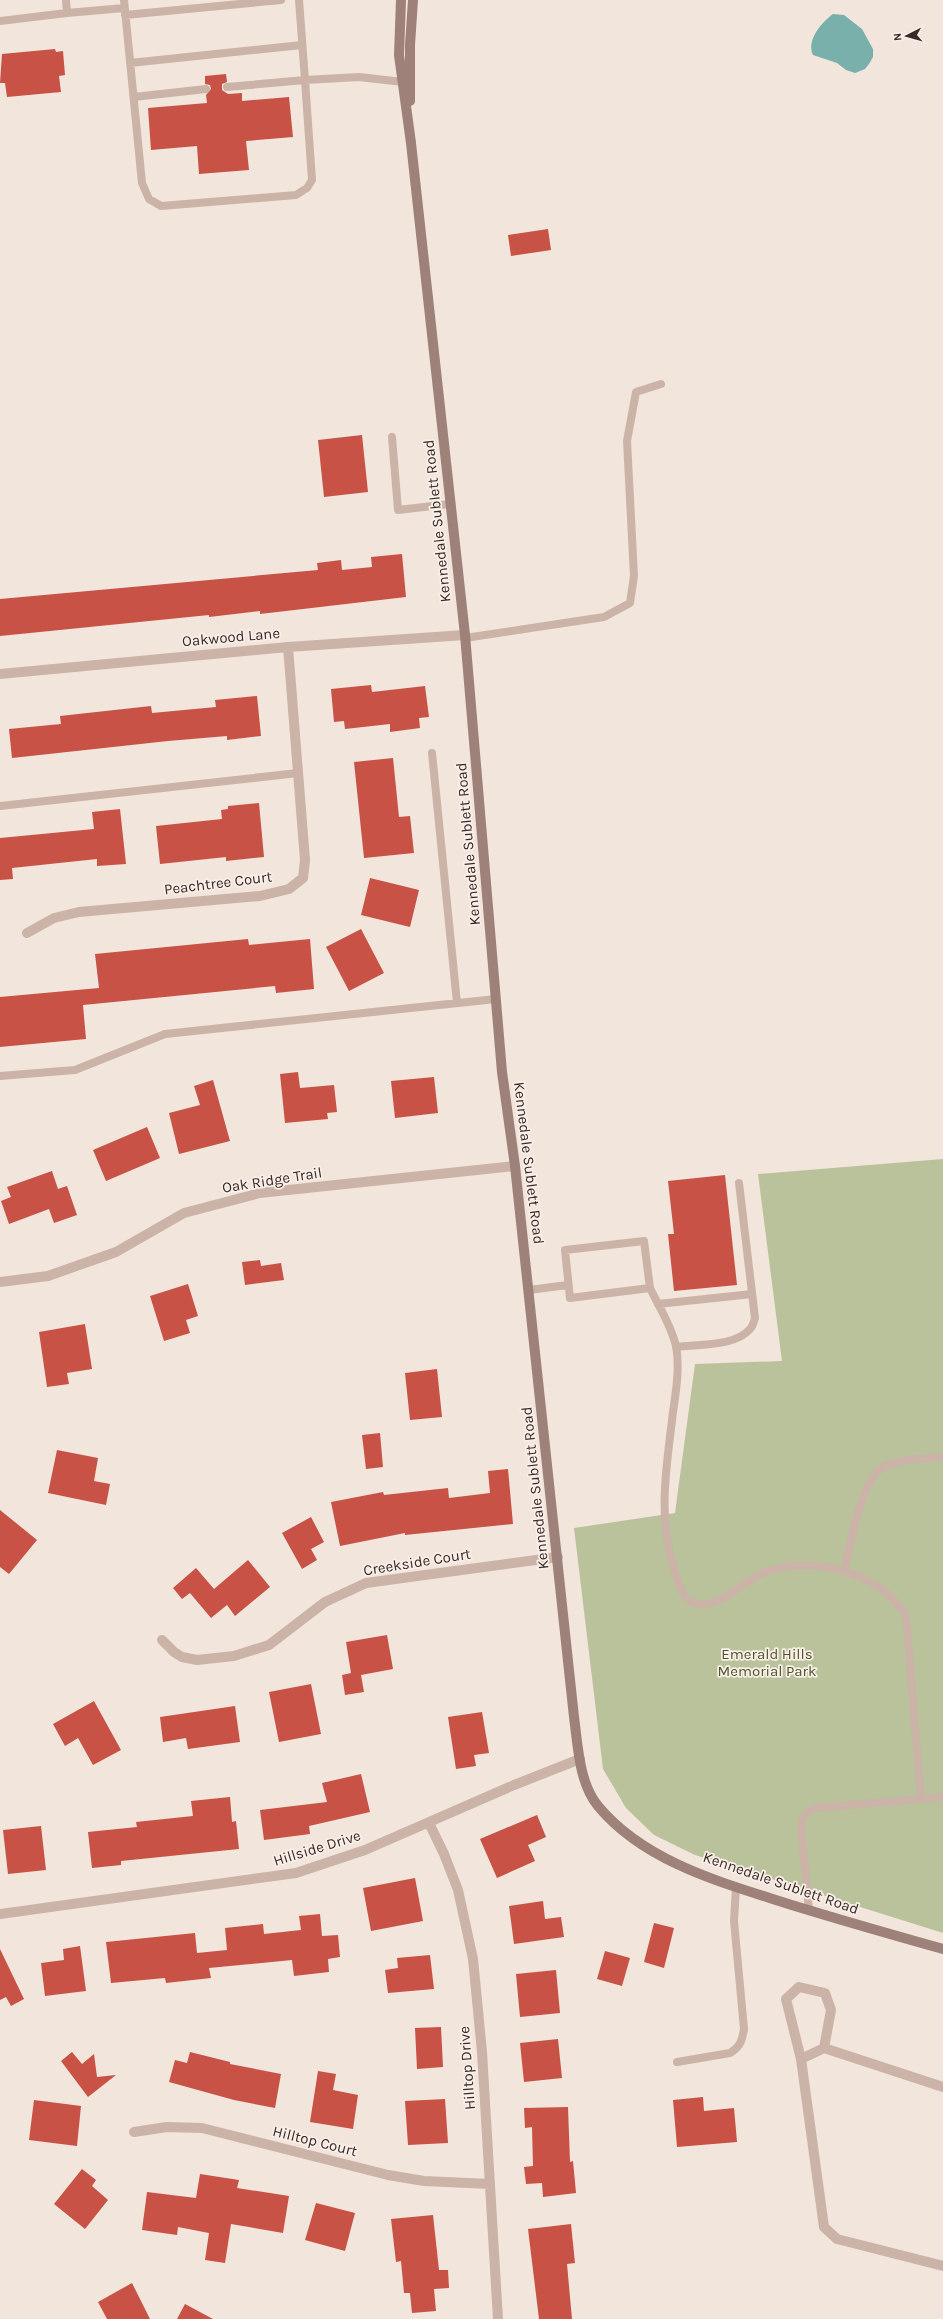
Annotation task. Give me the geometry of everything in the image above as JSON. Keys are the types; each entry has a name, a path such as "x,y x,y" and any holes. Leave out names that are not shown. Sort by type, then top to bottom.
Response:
{"main road":[{"name":"Kennedale Sublett Road","path":"401,0 399,55 411,143 465,636 502,1072 515,1166 580,1760 588,1789 597,1806 624,1832 654,1853 736,1887 943,1949"},
{"name":"Kennedale Sublett Road","path":"411,143 410,45 413,0"}],"street":[{"name":"Oakwood Lane","path":"0,674 288,647 465,636"},
{"name":"Peachtree Court","path":"27,933 54,918 79,912 260,896 288,889 303,878 305,860 288,647"},
{"name":"Oak Ridge Trail","path":"0,1282 48,1276 116,1252 184,1213 260,1193 515,1166"},
{"name":"Creekside Court","path":"162,1640 182,1657 197,1660 234,1656 270,1645 325,1602 366,1583 558,1557"},
{"name":"Hillside Drive","path":"0,1914 296,1873 365,1850 580,1760"},
{"name":"Hilltop Drive","path":"429,1823 444,1854 458,1890 473,1959 482,2052 498,2319"},
{"path":"824,2048 831,2010 825,1993 799,1987 786,1999 801,2059 824,2227 837,2239 943,2266"},
{"path":"801,2059 824,2048 943,2087"},
{"name":"Hilltop Court","path":"134,2132 167,2127 202,2128 388,2175 424,2181 490,2184"}],"lane":[{"path":"66,0 67,13"},
{"path":"0,21 124,8 281,0"},
{"path":"124,8 142,183 149,198 161,206 296,195 307,188 312,180 299,0"},
{"path":"130,63 302,45"},
{"path":"227,87 305,80 359,78 403,82"},
{"path":"134,97 206,89"},
{"path":"465,636 604,617 630,603 634,576 627,441 636,392 661,384"},
{"path":"392,437 398,510 450,504"},
{"path":"432,753 457,1003"},
{"path":"0,806 298,773"},
{"path":"0,1076 75,1070 165,1034 496,999"},
{"path":"676,1347 727,1341 740,1337 751,1329 755,1318 739,1183"},
{"path":"650,1288 570,1298 565,1250 644,1241 650,1288 668,1322 676,1347 677,1381 663,1498 666,1540 675,1571 685,1596 694,1604 707,1604 759,1575 773,1570 787,1567 818,1567 854,1572 879,1586 899,1603 906,1616 921,1799"},
{"path":"529,1290 568,1286"},
{"path":"658,1304 752,1294"},
{"path":"844,1571 864,1495 872,1478 883,1467 900,1461 943,1457"},
{"path":"809,1910 801,1826 802,1817 806,1811 815,1808 943,1797"},
{"path":"676,2062 730,2053 737,2048 742,2041 744,2029 734,1921 736,1887"}],"green space":[{"name":"Emerald Hills Memorial Park","path":"943,1159 943,1933 695,1855 654,1835 626,1808 603,1769 574,1528 675,1513 695,1364 782,1361 758,1174"}],"water":[{"path":"833,14 844,15 862,29 873,49 873,57 865,69 855,73 846,70 837,63 813,55 811,49 813,38 824,22"}],"building":[{"path":"55,49 56,52 63,51 65,75 59,76 61,92 7,97 5,83 0,83 2,54"},
{"path":"226,74 227,82 222,84 222,90 228,94 242,93 242,101 289,97 293,137 246,141 249,170 199,174 197,146 151,150 148,108 207,103 206,95 211,89 210,85 205,84 205,76"},
{"path":"548,229 551,250 511,256 508,235"},
{"path":"362,435 368,492 324,497 318,440"},
{"path":"402,554 406,597 260,614 260,611 209,617 209,615 0,636 0,599 318,570 317,563 341,560 342,570 372,567 371,557"},
{"path":"371,685 372,692 425,686 429,717 419,718 420,728 390,732 390,724 345,729 344,721 334,722 331,689"},
{"path":"257,696 261,736 227,740 227,736 168,741 12,758 9,729 61,724 60,716 151,706 152,713 216,707 215,700"},
{"path":"393,758 399,817 410,816 414,853 364,858 354,762"},
{"path":"259,803 264,857 226,861 226,857 160,864 156,826 222,819 221,810 228,809 228,806"},
{"path":"120,809 126,864 97,866 97,859 12,868 13,879 0,880 0,838 94,829 92,812"},
{"path":"370,878 419,890 410,927 361,915"},
{"path":"361,929 384,973 349,991 326,947"},
{"path":"248,939 249,945 310,939 314,989 276,993 275,986 83,1005 86,1039 0,1047 0,997 99,988 95,954"},
{"path":"298,1072 300,1088 334,1085 337,1112 327,1113 328,1119 285,1123 280,1074"},
{"path":"434,1077 438,1113 395,1118 391,1081"},
{"path":"213,1080 230,1141 179,1154 169,1113 200,1105 194,1086"},
{"path":"147,1127 160,1158 106,1181 93,1150"},
{"path":"52,1171 58,1189 67,1186 77,1215 54,1223 49,1209 9,1224 1,1201 11,1197 7,1187"},
{"path":"725,1175 737,1285 674,1291 668,1234 674,1234 668,1181"},
{"path":"260,1260 261,1266 281,1263 284,1280 245,1285 242,1262"},
{"path":"188,1284 198,1316 186,1320 190,1333 164,1341 150,1296"},
{"path":"85,1324 92,1369 67,1373 69,1384 47,1387 39,1332"},
{"path":"437,1369 442,1417 410,1420 405,1373"},
{"path":"380,1433 383,1467 366,1469 362,1435"},
{"path":"57,1450 98,1458 94,1481 110,1484 106,1505 48,1493"},
{"path":"508,1469 513,1524 405,1535 405,1533 340,1546 331,1502 383,1492 384,1495 448,1488 449,1498 490,1493 488,1471"},
{"path":"0,1510 37,1540 9,1574 0,1567"},
{"path":"311,1517 324,1542 311,1549 317,1560 302,1569 282,1533"},
{"path":"248,1560 270,1587 235,1616 227,1605 211,1618 190,1593 182,1599 173,1588 196,1568 214,1589"},
{"path":"387,1635 393,1669 361,1675 364,1692 345,1695 342,1675 351,1673 346,1642"},
{"path":"311,1684 321,1734 279,1742 269,1692"},
{"path":"94,1701 121,1750 93,1765 78,1738 65,1746 53,1724"},
{"path":"235,1706 240,1742 188,1749 186,1738 163,1742 160,1717"},
{"path":"482,1712 489,1753 474,1755 476,1766 456,1769 448,1717"},
{"path":"361,1774 370,1812 309,1826 310,1834 264,1840 260,1810 327,1802 322,1783"},
{"path":"230,1797 232,1822 236,1821 239,1849 121,1861 121,1865 92,1868 88,1832 137,1827 136,1822 193,1816 191,1801"},
{"path":"537,1815 546,1837 528,1845 535,1861 497,1878 480,1839"},
{"path":"41,1826 46,1870 8,1874 3,1830"},
{"path":"415,1878 423,1921 371,1931 363,1888"},
{"path":"543,1901 545,1919 561,1917 564,1937 514,1944 509,1906"},
{"path":"320,1914 322,1936 338,1935 340,1957 328,1959 329,1972 294,1976 292,1960 209,1968 211,1978 166,1983 165,1978 111,1983 106,1942 195,1933 197,1953 227,1950 225,1928 263,1924 264,1934 301,1930 299,1916"},
{"path":"654,1923 674,1928 664,1968 644,1962"},
{"path":"80,1946 86,1991 45,1996 41,1963 64,1960 63,1949"},
{"path":"0,1949 24,1999 11,2006 6,1997 0,2000"},
{"path":"605,1951 630,1958 622,1986 597,1979"},
{"path":"430,1955 434,1989 388,1993 385,1970 398,1968 397,1958"},
{"path":"556,1970 560,2013 520,2017 516,1974"},
{"path":"441,2027 443,2067 417,2069 415,2028"},
{"path":"558,2039 562,2078 524,2082 520,2043"},
{"path":"72,2052 82,2064 94,2054 97,2077 116,2075 88,2097 61,2061"},
{"path":"190,2052 230,2062 230,2064 281,2074 275,2108 234,2100 169,2082 175,2060 187,2063"},
{"path":"318,2071 336,2074 333,2090 358,2095 353,2129 310,2122"},
{"path":"703,2097 704,2111 734,2108 737,2142 677,2147 673,2100"},
{"path":"445,2099 448,2143 408,2145 405,2101"},
{"path":"34,2100 81,2106 77,2146 29,2140"},
{"path":"568,2107 570,2162 573,2161 576,2193 543,2197 542,2183 526,2184 524,2167 533,2166 532,2127 525,2128 524,2108"},
{"path":"82,2169 96,2180 92,2186 108,2200 85,2229 54,2204"},
{"path":"200,2174 239,2180 237,2188 289,2196 283,2233 231,2224 225,2263 205,2260 209,2233 178,2227 177,2235 142,2230 147,2192 196,2198"},
{"path":"316,2203 355,2213 345,2251 305,2240"},
{"path":"433,2215 439,2270 448,2270 449,2288 434,2289 436,2311 412,2313 410,2293 404,2293 401,2261 396,2262 391,2219"},
{"path":"571,2224 575,2263 567,2264 572,2319 539,2319 528,2229"},
{"path":"132,2283 150,2319 107,2319 98,2302"},
{"path":"185,2304 213,2319 177,2319"}]}
